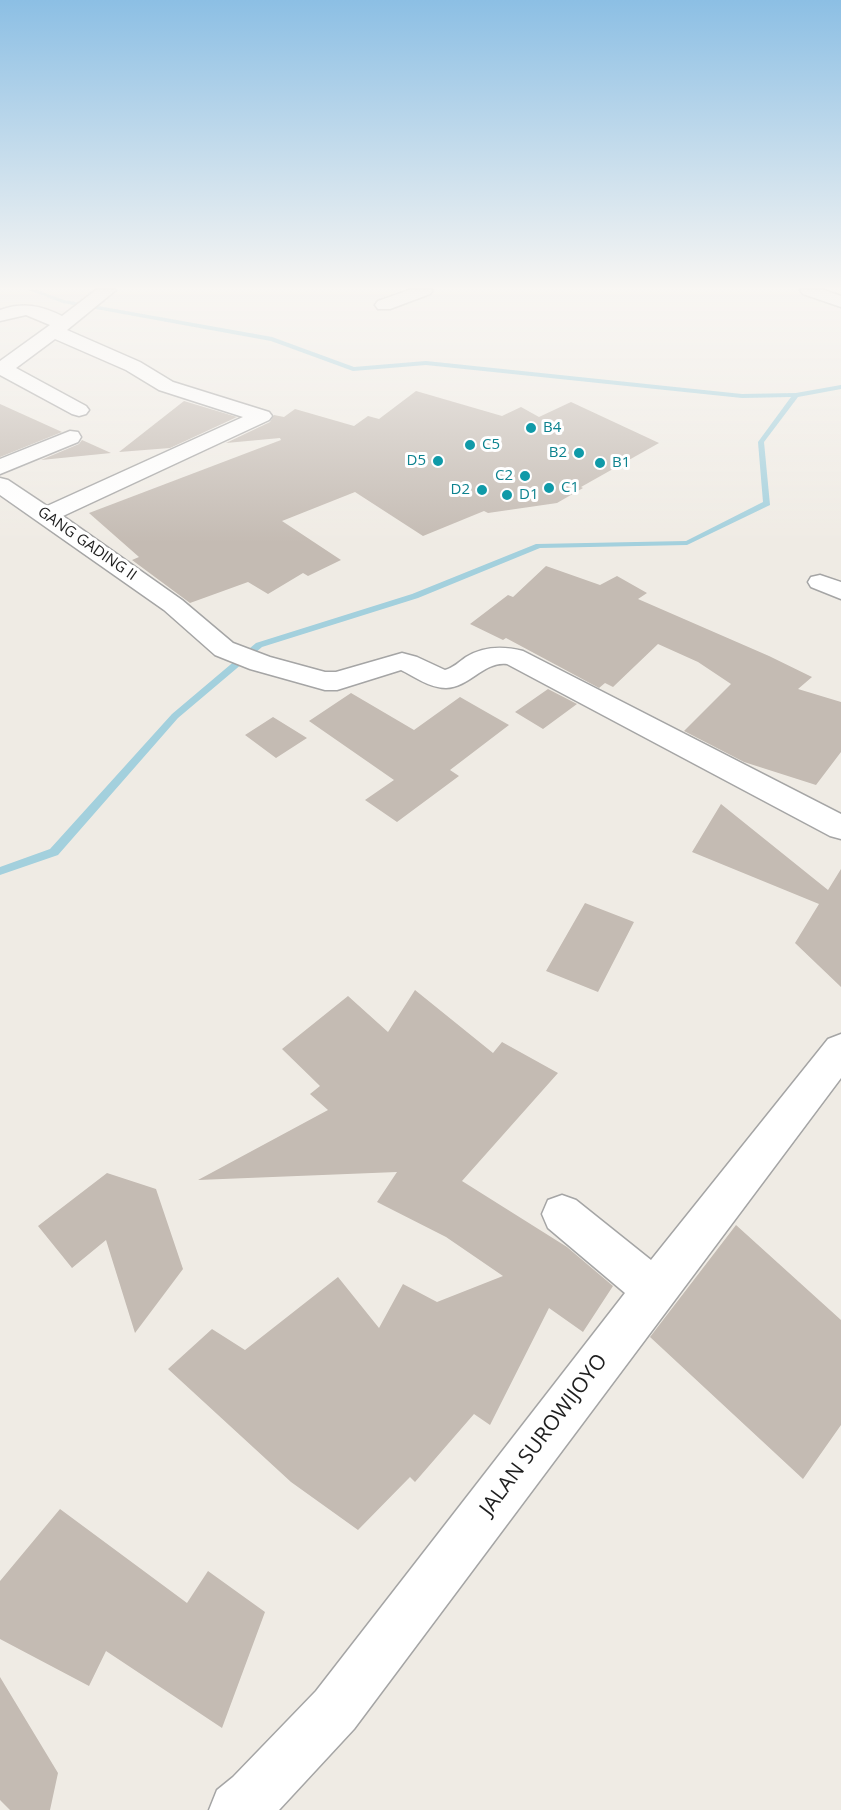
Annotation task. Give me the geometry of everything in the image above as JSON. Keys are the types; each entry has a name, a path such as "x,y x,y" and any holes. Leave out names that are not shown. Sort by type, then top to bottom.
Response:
{"street":[{"path":"11,374 79,410"},
{"path":"46,515 262,416 166,386 147,374"},
{"path":"0,467 70,437"},
{"name":"GANG GADING II","path":"0,485 173,605 224,649 260,663 309,677 337,681 395,661 411,663 444,679 453,677 494,655 514,657 841,828"},
{"path":"0,514 24,502"},
{"name":"JALAN SUROWIJOYO","path":"237,1810 253,1797 335,1710 654,1290 841,1050"},
{"path":"562,1214 654,1290"}],"building":[{"path":"416,391 502,416 521,407 539,417 571,402 659,443 557,503 488,513 484,511 423,536 355,492 282,521 341,560 308,576 303,573 268,594 248,582 190,603 132,560 139,557 89,513 281,440 280,438 226,443 270,422 274,415 284,417 295,409 354,426 368,416 379,419"},
{"path":"184,401 237,417 170,448 119,452"},
{"path":"0,404 62,432 0,457"},
{"path":"82,440 111,453 41,460 79,444"},
{"path":"546,566 600,585 617,576 647,593 638,599 812,677 798,689 841,702 841,752 816,785 744,762 684,731 731,684 698,662 658,644 613,687 605,683 599,688 506,638 503,640 470,624 508,595 513,597"},
{"path":"548,689 577,704 543,729 515,712"},
{"path":"351,693 414,730 460,697 509,725 450,770 459,776 397,822 365,800 394,780 309,721"},
{"path":"273,717 307,738 276,758 245,735"},
{"path":"721,804 828,890 841,869 841,987 795,943 819,904 692,852"},
{"path":"585,903 634,922 598,992 546,971"},
{"path":"415,990 493,1053 502,1042 558,1073 462,1181 567,1247 613,1286 583,1332 549,1308 490,1425 474,1414 415,1482 410,1477 358,1530 291,1482 168,1369 212,1329 245,1350 338,1277 379,1328 403,1284 437,1302 503,1276 446,1237 377,1202 397,1172 198,1180 328,1110 310,1094 320,1086 282,1049 348,996 388,1032"},
{"path":"107,1173 156,1189 183,1269 135,1333 106,1240 72,1268 38,1226"},
{"path":"736,1225 841,1320 841,1425 803,1479 650,1337"},
{"path":"60,1509 187,1603 208,1571 265,1612 222,1728 106,1651 89,1686 0,1639 0,1581"},
{"path":"0,1677 58,1773 50,1810 10,1810 0,1800"}],"waterway":[{"path":"536,374 742,396 796,395"},
{"path":"796,395 841,387"},
{"path":"0,871 54,852 175,716 259,645 415,596 539,546 687,543 767,503 761,442 796,395"}],"place":[{"name":"B4","path":"531,428"},
{"name":"C5","path":"470,445"},
{"name":"B2","path":"579,453"},
{"name":"D5","path":"438,461"},
{"name":"B1","path":"600,463"},
{"name":"C2","path":"525,476"},
{"name":"C1","path":"549,488"},
{"name":"D2","path":"482,490"},
{"name":"D1","path":"507,495"}]}
